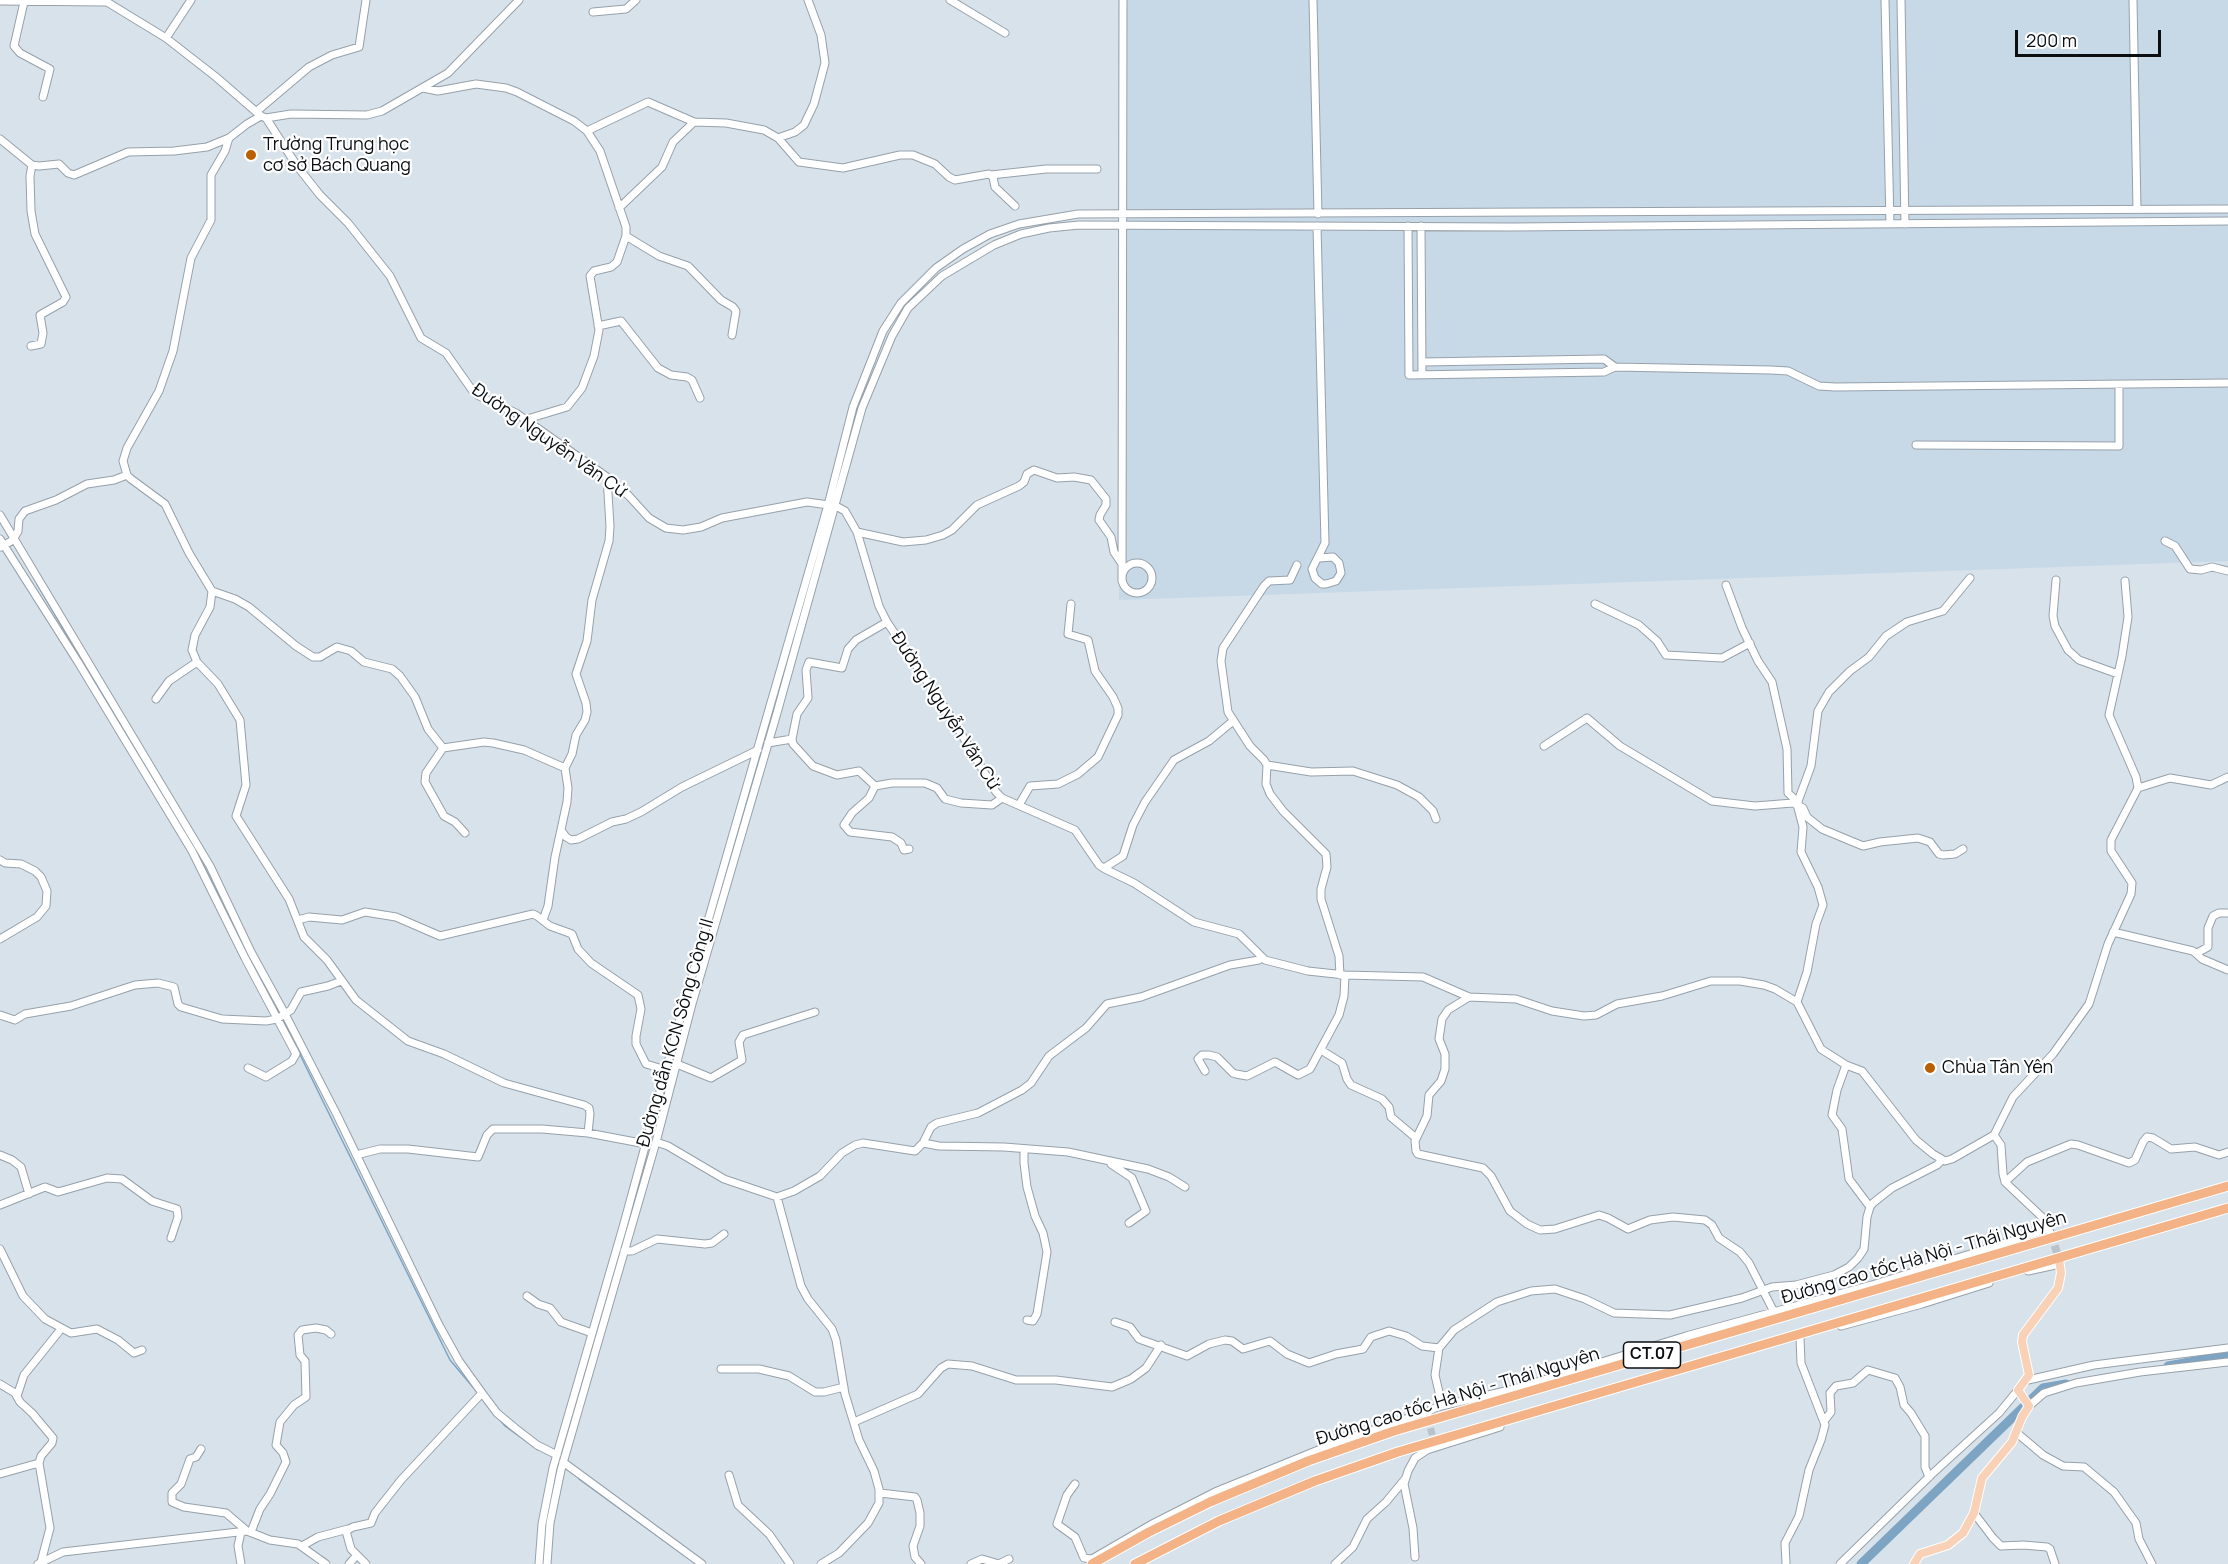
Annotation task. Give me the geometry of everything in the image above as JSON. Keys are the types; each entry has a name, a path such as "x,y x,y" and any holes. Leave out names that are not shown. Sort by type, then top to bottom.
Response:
{"highway":[{"name":"Đường cao tốc Hà Nội - Thái Nguyên","path":"1092,1564 1149,1532 1210,1502 1308,1461 1394,1431 2228,1186"},
{"name":"Đường cao tốc Hà Nội - Thái Nguyên","path":"1135,1564 1219,1521 1315,1481 1398,1452 2228,1208"}],"main road":[{"path":"1914,1564 1920,1554 1940,1549 1954,1541 1968,1525 1974,1513 1982,1478 2017,1433 2029,1405 2020,1392 2028,1380 2029,1368 2022,1342 2023,1335 2058,1288 2061,1280 2060,1262"}],"street":[{"path":"166,38 191,0"},
{"path":"0,139 32,165 59,164 68,173 74,175 128,152 202,148 229,138 261,115 309,67 332,55 359,47 366,0"},
{"path":"261,115 373,114 402,101 448,73 519,0"},
{"path":"593,12 626,9 636,0"},
{"path":"778,138 795,132 808,119 825,63 821,35 808,0"},
{"path":"950,0 1005,33"},
{"path":"857,532 903,542 926,540 952,530 977,505 1019,486 1024,482 1027,474 1034,470 1057,478 1074,477 1091,480 1106,499 1106,505 1099,520 1111,537 1114,552 1123,561 1144,565 1150,572 1149,586 1146,590 1136,592 1127,589 1122,581 1123,561 1123,0"},
{"path":"1313,0 1318,214"},
{"path":"1885,0 1890,224"},
{"path":"1901,0 1905,224"},
{"path":"2133,0 2137,209"},
{"name":"Đường Nguyễn Văn Cừ","path":"0,1 107,3 166,38 261,115 320,195 348,223 390,276 421,338 446,353 472,390 525,420 607,477 649,518 666,528 679,530 701,526 722,518 807,502 832,506 848,514 857,532 879,606 887,622 1002,798 1075,830 1099,865 1134,883 1194,922 1239,934 1261,957 1287,967 1342,975 1423,977 1469,997 1516,999 1552,1011 1589,1016 1596,1015 1617,1004 1662,996 1701,983 1740,981 1764,985 1783,992 1797,1002"},
{"path":"24,2 14,46 20,53 50,69 43,97"},
{"path":"423,88 438,91 476,84 506,88 574,121 587,131 602,157 626,227 626,236 615,265 594,272 590,276 598,326 597,344 582,388 572,402 563,409 537,414 525,420"},
{"path":"587,131 648,102 694,122 726,123 754,128 778,138 800,162 843,168 900,154 913,155 935,164 955,180 982,174 1046,169 1097,169"},
{"path":"620,208 662,167 673,142 694,122"},
{"path":"229,138 225,151 211,175 211,220 191,258 173,351 159,391 124,454 123,461 127,475 165,504 189,553 212,591 210,607 193,642 192,650 197,662 218,684 240,720 246,785 236,816 291,903 304,937 325,958 356,1000 408,1041 444,1054 504,1083 584,1105 589,1108 590,1114 588,1133"},
{"path":"31,346 41,344 43,333 40,315 63,302 66,297 35,234 31,211 32,165"},
{"path":"991,175 995,187 1015,206"},
{"path":"832,506 853,407 883,331 901,303 940,265 963,249 990,234 1019,224 1078,214 2228,209"},
{"path":"832,506 862,408 891,336 908,308 942,276 994,245 1021,234 1049,228 1123,225 1421,226 2228,221"},
{"path":"1317,226 1325,543 1319,558 1313,565 1313,574 1318,581 1326,584 1335,581 1341,573 1339,563 1325,543"},
{"path":"1408,226 1409,375 1604,372 1615,367 1788,371 1819,386 1835,387 2228,383"},
{"path":"1421,226 1422,375"},
{"path":"626,236 659,256 688,267 721,300 733,307 736,311 732,335"},
{"path":"940,265 942,276"},
{"path":"598,326 621,321 658,368 692,380 700,398"},
{"path":"1422,362 1604,359 1615,367"},
{"path":"1916,445 2119,446 2120,385"},
{"path":"6,543 26,511 56,500 87,484 114,480 127,475"},
{"path":"543,920 549,899 567,795 565,768 572,754 576,735 587,712 576,674 587,641 592,600 609,541 607,477"},
{"name":"Đường dẫn KCN Sông Công II","path":"539,1564 547,1493 557,1455 592,1333 656,1142 832,506"},
{"name":"Đường dẫn KCN Sông Công II","path":"547,1564 550,1523 563,1462 624,1251 646,1144 740,808 832,506"},
{"path":"0,515 6,543 13,557 203,870 245,958 281,1017 356,1155 459,1361 497,1413 515,1428 557,1455"},
{"path":"2165,541 2175,546 2190,569 2200,570 2212,567 2228,571"},
{"path":"6,543 55,608 210,866 281,1017 296,1054 295,1058 266,1077 248,1068"},
{"path":"1319,558 1333,557"},
{"path":"1122,581 1124,571 1135,563"},
{"path":"1297,565 1290,580 1269,581 1264,586 1223,648 1221,661 1227,703 1233,721 1250,746 1267,765 1311,772 1353,771 1397,785 1419,797 1433,811 1436,819"},
{"path":"1942,1160 1916,1140 1864,1072 1846,1065 1821,1049 1797,1002 1807,972 1816,924 1823,905 1818,887 1801,852 1803,827 1798,803 1809,773 1816,720 1825,697 1900,625 1947,609 1970,578"},
{"path":"2056,580 2053,616 2055,626 2068,650 2085,662 2118,674"},
{"path":"1869,1207 1892,1188 1937,1165 1942,1160 1952,1159 1994,1135 2013,1097 2053,1054 2089,1004 2113,932 2132,894 2132,883 2111,851 2111,840 2138,788 2136,777 2109,715 2128,614 2125,581"},
{"path":"1726,585 1750,643 1772,682 1787,749 1788,793 1803,808 1807,817 1817,826 1857,845 1868,846 1880,842 1918,838 1930,842 1939,854 1943,855 1955,854 1963,849"},
{"path":"212,591 249,607 313,657 320,657 337,646 351,651 364,662 392,669 400,676 415,698 428,729 443,748"},
{"path":"1019,805 1030,786 1059,784 1078,774 1098,757 1118,715 1113,697 1095,671 1088,640 1068,634 1071,604"},
{"path":"1595,604 1639,625 1657,641 1666,655 1722,658 1750,643"},
{"path":"875,786 859,771 837,775 813,766 793,744 792,739 796,714 808,698 806,670 809,662 842,668 848,649 856,640 887,622"},
{"path":"156,699 169,681 177,678 197,662"},
{"path":"1544,746 1587,718 1620,746 1712,801 1755,806 1785,802 1798,803"},
{"path":"1104,868 1123,856 1133,825 1145,802 1174,760 1209,741 1233,721"},
{"path":"768,743 792,739"},
{"path":"465,833 455,822 444,816 425,782 426,773 443,748 484,742 493,743 524,750 565,768"},
{"path":"561,830 571,840 578,839 612,822 641,812 682,787 758,750"},
{"path":"1205,1071 1198,1059 1203,1055 1209,1055 1217,1057 1235,1073 1244,1077 1275,1062 1293,1074 1302,1075 1310,1069 1342,1007 1344,996 1339,956 1321,899 1328,867 1326,854 1283,811 1270,794 1266,784 1267,765"},
{"path":"2138,788 2170,778 2211,785 2228,777"},
{"path":"875,786 892,783 925,783 937,788 945,799 961,803 992,805 1002,798"},
{"path":"875,786 869,798 852,813 844,825 850,832 892,837 902,843 904,850 909,849"},
{"path":"158,796 167,793"},
{"path":"740,808 749,810"},
{"path":"0,860 5,863 27,866 35,871 48,891 46,906 37,917 0,939"},
{"path":"298,920 309,917 342,920 365,912 396,917 440,936 533,914 550,926 572,934 583,956 638,995 641,1009 636,1044 645,1064 666,1070"},
{"path":"2113,932 2197,952 2208,947 2208,928 2213,916 2228,913"},
{"path":"2197,952 2202,959 2228,970"},
{"path":"656,1142 668,1146 724,1179 777,1197 794,1191 820,1176 842,1154 855,1145 872,1144 911,1152 918,1149 931,1127 937,1123 978,1113 1027,1086 1049,1056 1086,1028 1107,1004 1141,997 1230,965 1259,960 1261,957"},
{"path":"0,1015 15,1020 25,1014 71,1006 138,984 158,983 174,987 178,1004 181,1006 222,1019 266,1022 281,1017 294,1008 301,992 340,981"},
{"path":"1469,997 1444,1015 1439,1039 1445,1054 1445,1070 1441,1081 1429,1095 1427,1116 1416,1138 1416,1152 1422,1156 1483,1168 1491,1176 1510,1211 1527,1224 1540,1230 1559,1228 1594,1215 1608,1218 1628,1229 1650,1220 1673,1217 1705,1220 1712,1225 1719,1238 1744,1256 1773,1311"},
{"path":"677,1064 711,1078 742,1060 739,1042 741,1036 815,1012"},
{"path":"1321,1050 1342,1063 1351,1085 1382,1099 1389,1107 1391,1117 1416,1138"},
{"path":"1442,1405 1435,1375 1439,1348 1448,1335 1459,1326 1497,1302 1531,1291 1563,1291 1614,1313 1664,1315 1742,1298 1763,1290 1815,1281 1849,1267 1864,1249 1869,1207 1849,1179 1842,1129 1832,1115 1837,1089 1846,1065"},
{"path":"356,1155 380,1149 408,1149 478,1157 487,1135 493,1130 542,1129 588,1133 646,1144"},
{"path":"1075,1484 1067,1495 1057,1524 1075,1537 1084,1558 1092,1559 1154,1523 1215,1492 1343,1440 1428,1413 1442,1405 1514,1389 1686,1336 1872,1285 2050,1231 2042,1216 2005,1182 2002,1174 2001,1145 1994,1135"},
{"path":"2005,1182 2026,1162 2071,1144 2078,1144 2129,1163 2135,1161 2147,1137 2171,1149 2195,1147 2219,1155 2228,1152"},
{"path":"923,1143 939,1146 1068,1152 1155,1171 1185,1187"},
{"path":"1024,1149 1023,1163 1027,1187 1047,1252 1039,1308 1033,1321 1027,1320"},
{"path":"0,1155 21,1167 29,1194"},
{"path":"1104,1160 1129,1175 1146,1210 1129,1223"},
{"path":"0,1205 45,1186 58,1192 107,1178 122,1179 152,1201 177,1209 178,1217 171,1238"},
{"path":"777,1197 803,1291 832,1329 837,1340 844,1387 859,1440 874,1471 880,1493 877,1509 868,1523 839,1553 820,1564"},
{"path":"624,1251 632,1251 657,1239 705,1244 724,1234"},
{"path":"0,1249 25,1300 45,1319 75,1334 97,1329 118,1340 134,1353 142,1350"},
{"path":"1335,1564 1353,1547 1367,1519 1386,1502 1405,1479 1417,1455 1435,1444 1800,1337 1899,1311 2060,1262"},
{"path":"526,1296 550,1308 561,1322 592,1333"},
{"path":"1115,1322 1130,1327 1139,1339 1187,1356 1209,1344 1225,1340 1232,1341 1243,1349 1270,1341 1287,1354 1310,1363 1336,1354 1363,1349 1371,1337 1389,1331 1406,1336 1422,1346 1439,1348"},
{"path":"241,1564 238,1546 270,1494 286,1462 283,1453 276,1445 280,1422 294,1405 306,1397 305,1361 300,1355 298,1335 302,1330 316,1328 326,1330 331,1334"},
{"path":"17,1396 24,1375 61,1329"},
{"path":"1786,1564 1785,1543 1799,1516 1809,1470 1824,1430 1824,1421 1801,1363 1800,1337"},
{"path":"854,1422 918,1394 941,1368 948,1364 972,1366 1016,1380 1056,1380 1112,1387 1127,1382 1146,1368 1161,1345"},
{"path":"2028,1380 2080,1367 2151,1356 2228,1348"},
{"path":"2029,1405 2044,1393 2076,1383 2140,1372 2228,1362"},
{"path":"721,1369 759,1369 776,1372 800,1380 815,1392 844,1387"},
{"path":"1824,1421 1832,1412 1830,1393 1836,1386 1853,1383 1868,1370 1895,1378 1900,1387 1904,1405 1925,1436 1925,1467 1929,1476"},
{"path":"0,1384 17,1396 53,1438 39,1463 50,1528 39,1563"},
{"path":"1840,1564 1929,1476 2020,1392"},
{"path":"302,1546 318,1537 371,1523 386,1498 481,1394"},
{"path":"2017,1433 2043,1455 2063,1466 2084,1467 2114,1492 2136,1523 2139,1539 2152,1564"},
{"path":"201,1449 196,1457 189,1459 181,1484 172,1493 172,1502 184,1507 226,1513 246,1532"},
{"path":"563,1462 702,1564"},
{"path":"0,1474 39,1463"},
{"path":"729,1475 738,1504 769,1534 790,1564"},
{"path":"1405,1479 1415,1557"},
{"path":"880,1493 915,1497 917,1500 920,1526 913,1546 915,1557 921,1564"},
{"path":"1974,1513 2001,1546 2047,1547 2050,1549 2055,1564"},
{"path":"348,1529 346,1535 349,1544 366,1564"},
{"path":"39,1563 63,1552 246,1532 264,1538 291,1541 302,1546 326,1564"},
{"path":"349,1564 357,1555"},
{"path":"971,1564 982,1559 999,1564 1010,1559"}],"shaded area":[{"path":"1118,0 2228,0 2228,561 1119,600"}],"waterway":[{"path":"37,584 113,714"},
{"path":"169,806 193,845 234,925"},
{"path":"265,985 280,1013"},
{"path":"283,1020 450,1360 477,1392"},
{"path":"2168,1366 2228,1355"},
{"path":"1861,1564 2043,1388 2066,1384"},
{"path":"499,1419 538,1450"},
{"path":"579,1479 696,1564"}],"tunnel":[{"path":"2051,1234 2059,1259"},
{"path":"1428,1418 1434,1442"}],"place":[{"name":"Trường Trung học cơ sở Bách Quang","path":"251,155"},
{"name":"Chùa Tân Yên","path":"1930,1068"}]}
